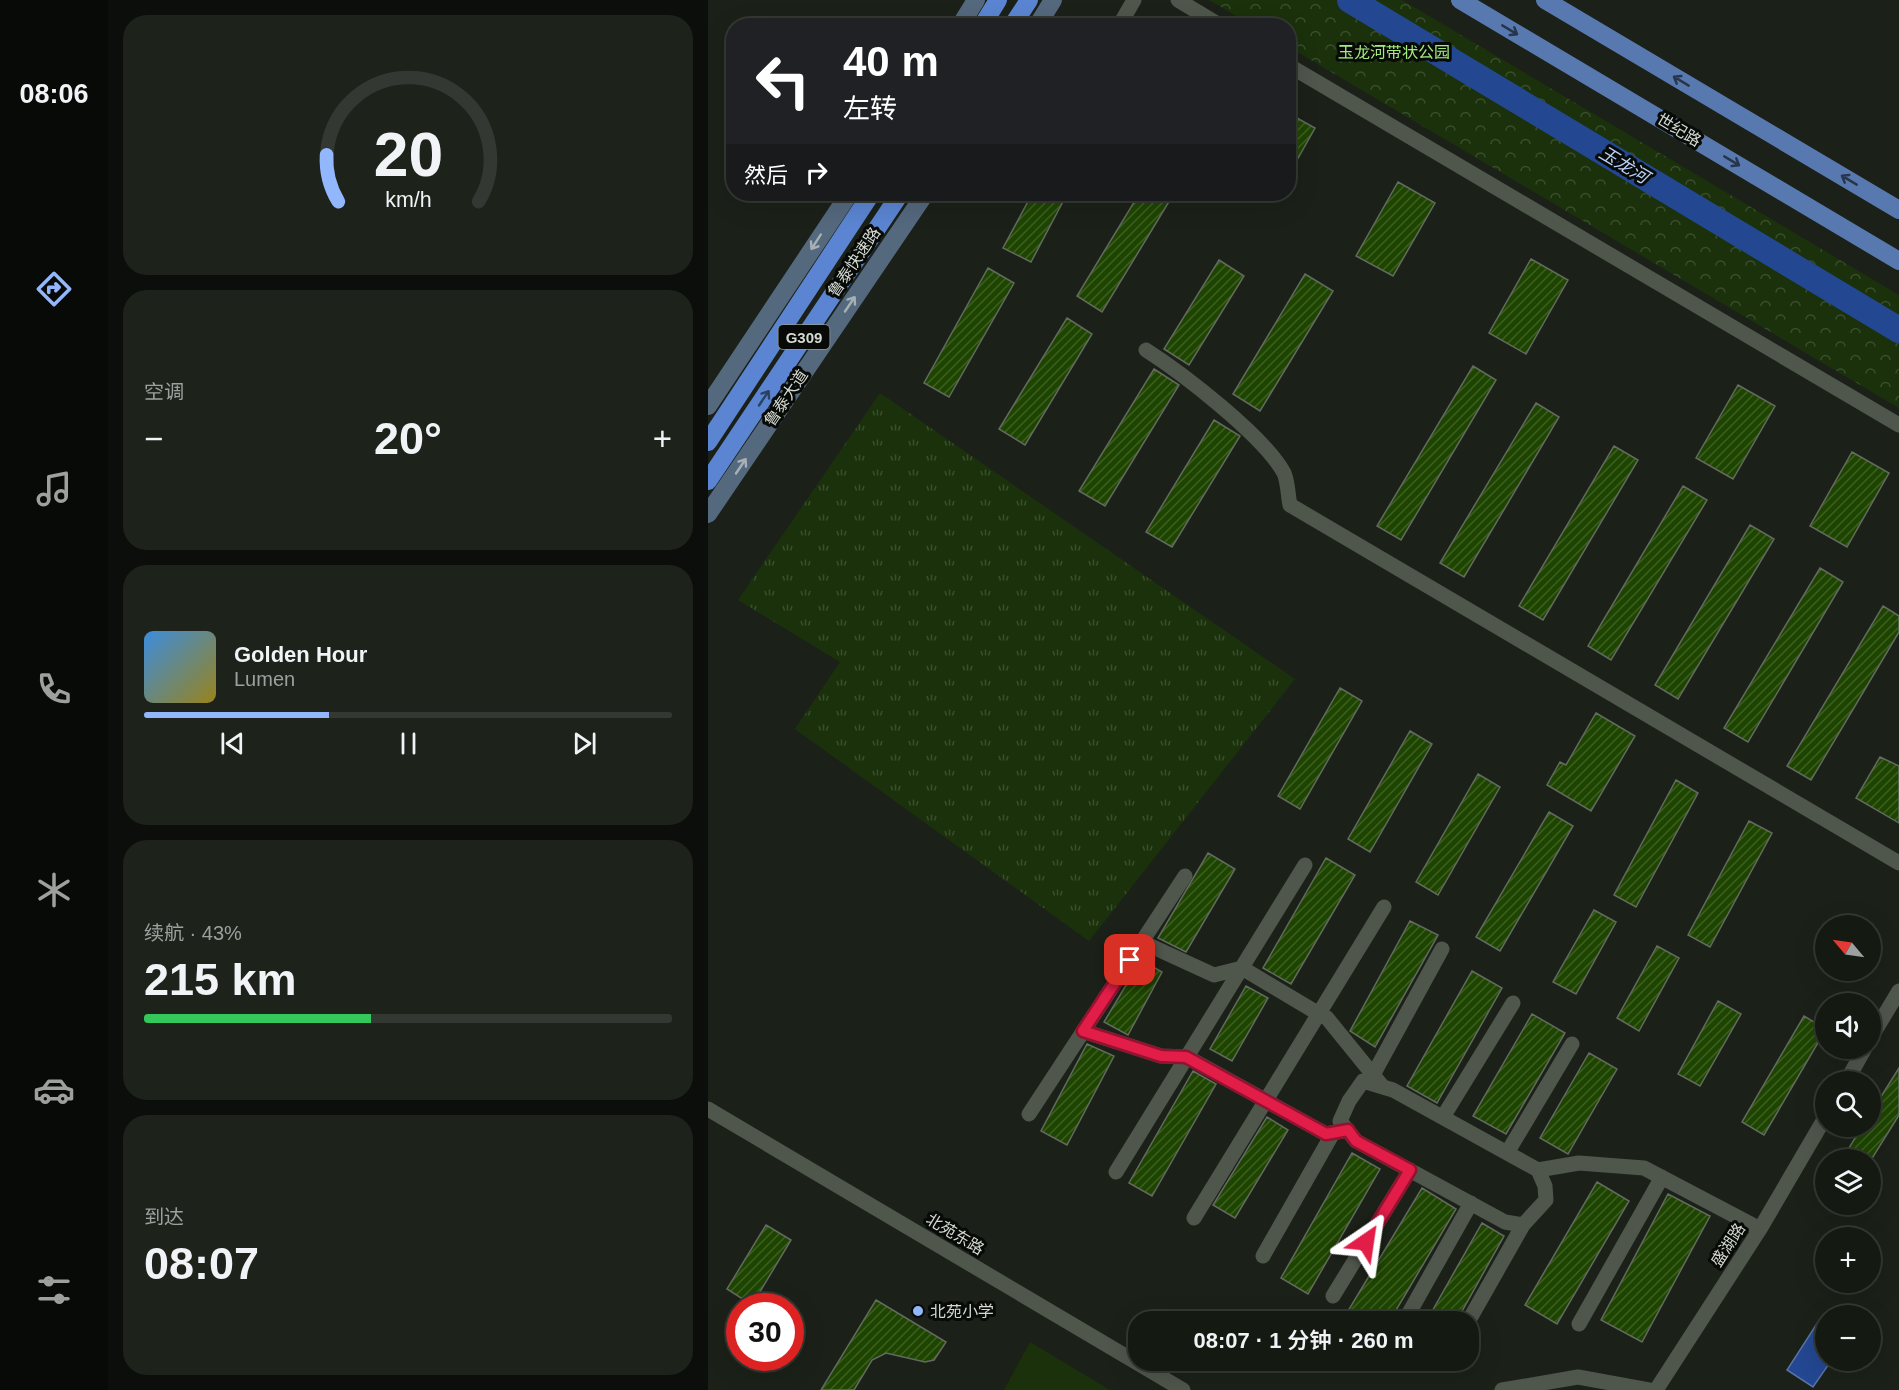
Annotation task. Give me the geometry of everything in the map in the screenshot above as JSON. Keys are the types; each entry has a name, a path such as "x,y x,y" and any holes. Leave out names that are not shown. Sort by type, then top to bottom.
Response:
{"highway":[{"path":"987,18 998,0"},
{"path":"1017,18 1029,0"},
{"name":"鲁泰快速路","path":"708,442 866,201"},
{"name":"鲁泰快速路","path":"708,481 895,201"}],"main road":[{"path":"965,18 976,0"},
{"path":"1042,18 1053,0"},
{"name":"世纪路","path":"1460,0 1899,261"},
{"path":"1545,0 1899,210"},
{"path":"708,406 844,201"},
{"name":"鲁泰大道","path":"708,514 920,201"}],"street":[{"path":"1124,18 1134,0"},
{"path":"1178,0 1208,18"},
{"path":"1296,70 1899,425"},
{"path":"1146,350 1167,363 1221,407 1264,449 1284,474 1290,505 1899,863"},
{"path":"1116,1172 1305,865"},
{"path":"1029,1114 1185,876"},
{"path":"1194,1218 1384,908"},
{"path":"1142,942 1214,975 1242,968 1327,1018 1378,1081 1538,1170 1545,1186 1546,1200 1523,1225 1474,1311"},
{"path":"1378,1081 1442,949"},
{"path":"1881,1021 1899,991"},
{"path":"1443,1117 1513,1003"},
{"path":"1083,1031 1161,1056 1186,1057 1326,1134 1341,1132 1505,1222 1523,1225"},
{"path":"1507,1153 1572,1044"},
{"path":"1263,1256 1341,1132 1340,1120 1349,1101 1363,1081 1378,1081"},
{"name":"北苑东路","path":"708,1109 1183,1390"},
{"name":"盛湖路","path":"1656,1390 1760,1228 1815,1135"},
{"path":"1538,1170 1579,1163 1644,1167 1760,1228"},
{"path":"1333,1296 1410,1170"},
{"path":"1579,1324 1662,1177"},
{"path":"1410,1311 1471,1203"},
{"path":"1502,1390 1578,1377 1649,1390"}],"green space":[{"name":"玉龙河带状公园","path":"1209,0 1402,0 1899,295 1899,408 1296,51 1296,18 1240,18"},
{"path":"880,393 1295,679 1089,941 795,729 840,662 738,600"},
{"path":"1030,1342 1110,1390 1004,1390"}],"water":[{"path":"1815,1327 1815,1371 1824,1371 1813,1387 1787,1370"}],"building":[{"path":"1296,117 1315,128 1296,162"},
{"path":"1398,182 1435,203 1393,276 1356,256"},
{"path":"1028,201 1063,201 1031,262 1003,248"},
{"path":"1135,201 1169,201 1102,312 1077,296"},
{"path":"1531,259 1568,280 1526,354 1489,333"},
{"path":"1219,260 1244,276 1189,365 1164,349"},
{"path":"988,268 1014,283 949,397 924,383"},
{"path":"1305,274 1333,291 1260,411 1233,394"},
{"path":"1067,318 1092,334 1025,445 999,429"},
{"path":"1473,366 1496,380 1401,540 1377,526"},
{"path":"1154,369 1179,385 1105,506 1079,491"},
{"path":"1738,385 1775,406 1733,479 1696,458"},
{"path":"1536,403 1559,417 1464,577 1440,563"},
{"path":"1214,420 1240,436 1172,547 1146,532"},
{"path":"1614,446 1638,460 1543,620 1519,606"},
{"path":"1852,452 1889,473 1847,547 1810,526"},
{"path":"1683,486 1707,500 1611,660 1588,646"},
{"path":"1750,525 1774,539 1678,699 1655,685"},
{"path":"1820,568 1843,582 1748,742 1724,728"},
{"path":"1883,606 1899,616 1899,632 1811,780 1787,766"},
{"path":"1340,688 1362,701 1300,809 1278,796"},
{"path":"1596,713 1635,736 1591,811 1547,785 1560,762 1566,765"},
{"path":"1410,731 1432,744 1370,852 1348,839"},
{"path":"1880,757 1899,766 1899,823 1856,798"},
{"path":"1478,774 1500,787 1438,895 1416,882"},
{"path":"1676,780 1698,793 1636,907 1614,895"},
{"path":"1549,812 1573,826 1500,951 1476,937"},
{"path":"1749,821 1772,833 1710,947 1688,935"},
{"path":"1208,853 1235,869 1186,952 1158,938"},
{"path":"1326,858 1355,875 1291,984 1263,968"},
{"path":"1594,910 1616,922 1576,994 1553,982"},
{"path":"1410,921 1438,935 1375,1047 1350,1031"},
{"path":"1657,946 1679,958 1639,1031 1617,1018"},
{"path":"1141,960 1162,972 1128,1035 1104,1022"},
{"path":"1472,971 1502,988 1437,1103 1407,1086"},
{"path":"1246,986 1268,998 1232,1061 1210,1049"},
{"path":"1718,1001 1741,1014 1700,1086 1678,1074"},
{"path":"1532,1014 1565,1033 1506,1134 1473,1116"},
{"path":"1804,1016 1815,1022 1815,1048 1764,1135 1742,1122"},
{"path":"1087,1044 1114,1056 1067,1145 1041,1131"},
{"path":"1589,1053 1617,1069 1568,1154 1540,1138"},
{"path":"1899,1068 1899,1115 1878,1149 1848,1149 1856,1137 1881,1137 1881,1097"},
{"path":"1193,1071 1216,1084 1152,1196 1129,1183"},
{"path":"1267,1117 1288,1130 1235,1218 1213,1205"},
{"path":"1352,1153 1380,1169 1308,1294 1281,1278"},
{"path":"1597,1182 1629,1201 1557,1324 1525,1305"},
{"path":"1422,1188 1456,1209 1396,1311 1348,1311"},
{"path":"1668,1194 1710,1216 1642,1342 1601,1320"},
{"path":"1482,1223 1504,1236 1462,1311 1432,1311"},
{"path":"766,1225 791,1240 759,1293 733,1293 727,1289"},
{"path":"876,1300 946,1342 934,1360 925,1362 886,1353 872,1360 854,1390 821,1390"}],"waterway":[{"name":"玉龙河","path":"1350,0 1899,330"}],"place":[{"name":"北苑小学","path":"918,1311"}],"route":[{"path":"1130,960 1083,1031 1161,1056 1186,1057 1326,1134 1348,1130 1356,1141 1410,1170 1366,1242"}]}
